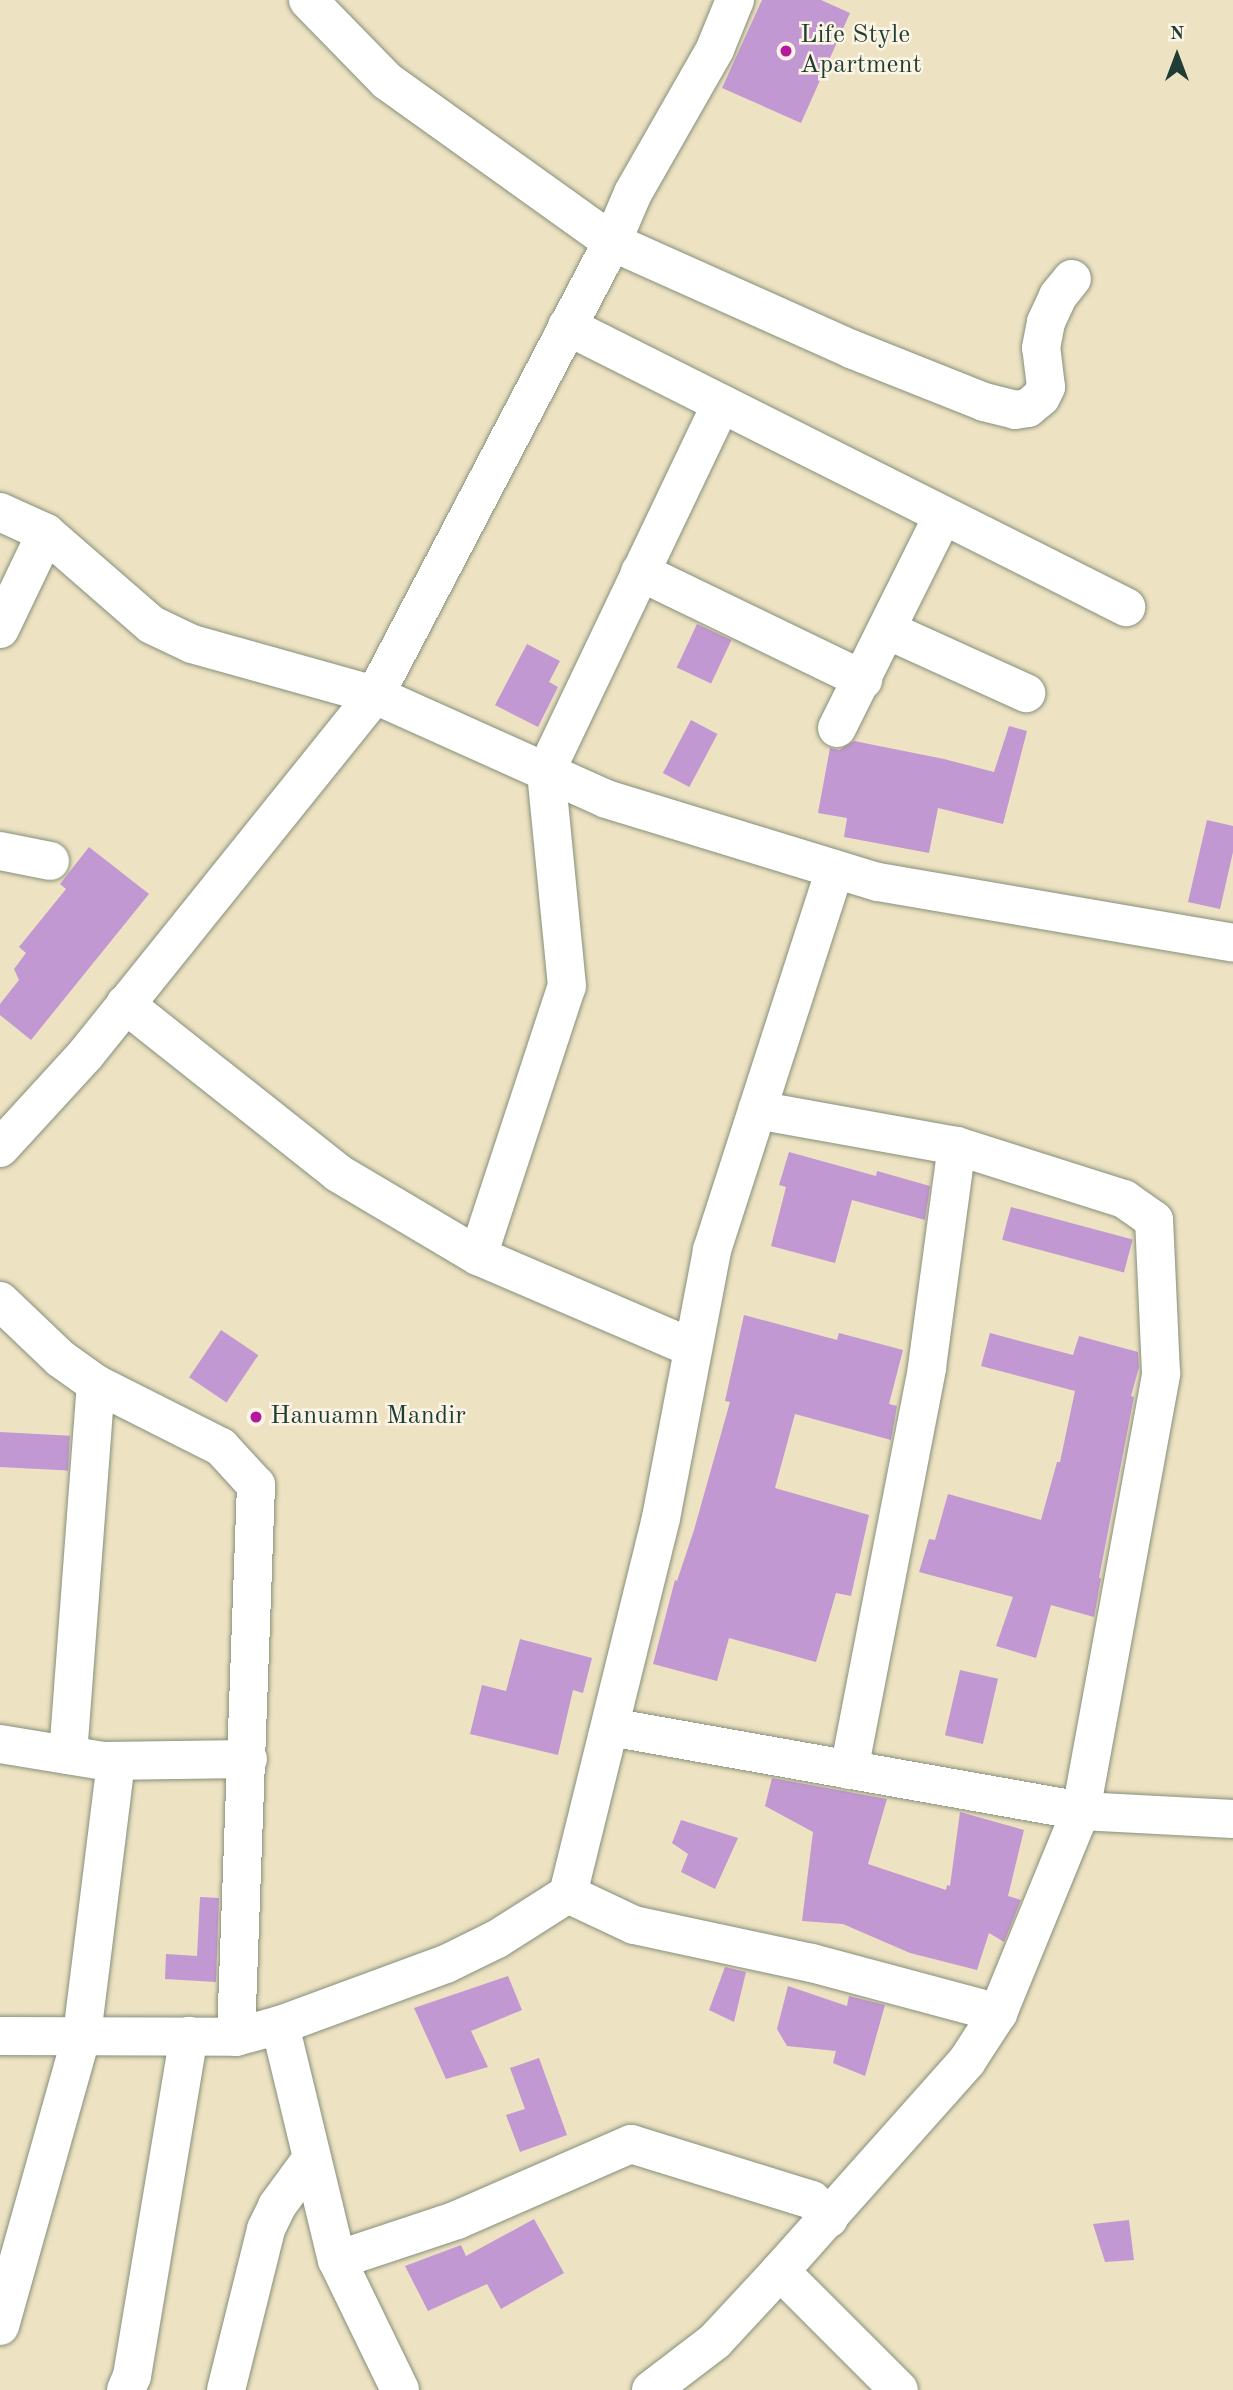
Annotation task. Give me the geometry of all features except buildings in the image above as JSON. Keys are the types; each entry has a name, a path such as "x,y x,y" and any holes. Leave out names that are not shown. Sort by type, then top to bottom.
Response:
{"street":[{"path":"308,0 387,81 612,242 851,349 984,402 1015,410 1028,408 1041,397 1046,387 1041,348 1046,322 1058,296 1072,279"},
{"path":"0,1148 86,1054 375,695 612,242 633,193 715,50 735,0"},
{"path":"567,326 942,517 1126,607"},
{"path":"478,1256 566,986 546,771 721,404"},
{"path":"0,512 46,533 152,625 162,630 192,644 375,695 606,799 878,881 1220,941"},
{"path":"837,728 942,517"},
{"path":"0,629 46,533"},
{"path":"640,572 863,680"},
{"path":"887,630 1026,693"},
{"path":"0,851 50,861"},
{"path":"0,2036 236,2037 280,2025 446,1964 497,1939 568,1894 661,1518 712,1250 835,869"},
{"path":"125,1004 338,1174 478,1256 694,1348"},
{"path":"650,2390 715,2341 780,2271 967,2061 998,2013 1082,1811 1161,1373 1154,1220 1124,1199 957,1146 757,1110"},
{"path":"849,1770 927,1367 957,1146"},
{"path":"0,1301 61,1359 96,1384 221,1447 256,1485 236,2037"},
{"path":"68,1755 96,1384"},
{"path":"610,1727 1082,1811 1233,1819"},
{"path":"0,1744 117,1761 248,1759"},
{"path":"0,2326 82,2035 117,1761"},
{"path":"568,1894 634,1924 812,1963 998,2013"},
{"path":"280,2025 337,2260 400,2390"},
{"path":"126,2390 132,2376 190,2036"},
{"path":"337,2260 457,2220 631,2144 812,2200 828,2218"},
{"path":"226,2390 266,2229 277,2206 312,2158"},
{"path":"780,2271 899,2390"}],"place":[{"name":"Life Style Apartment","path":"786,51"},
{"name":"Hanuamn Mandir","path":"256,1417"}]}
